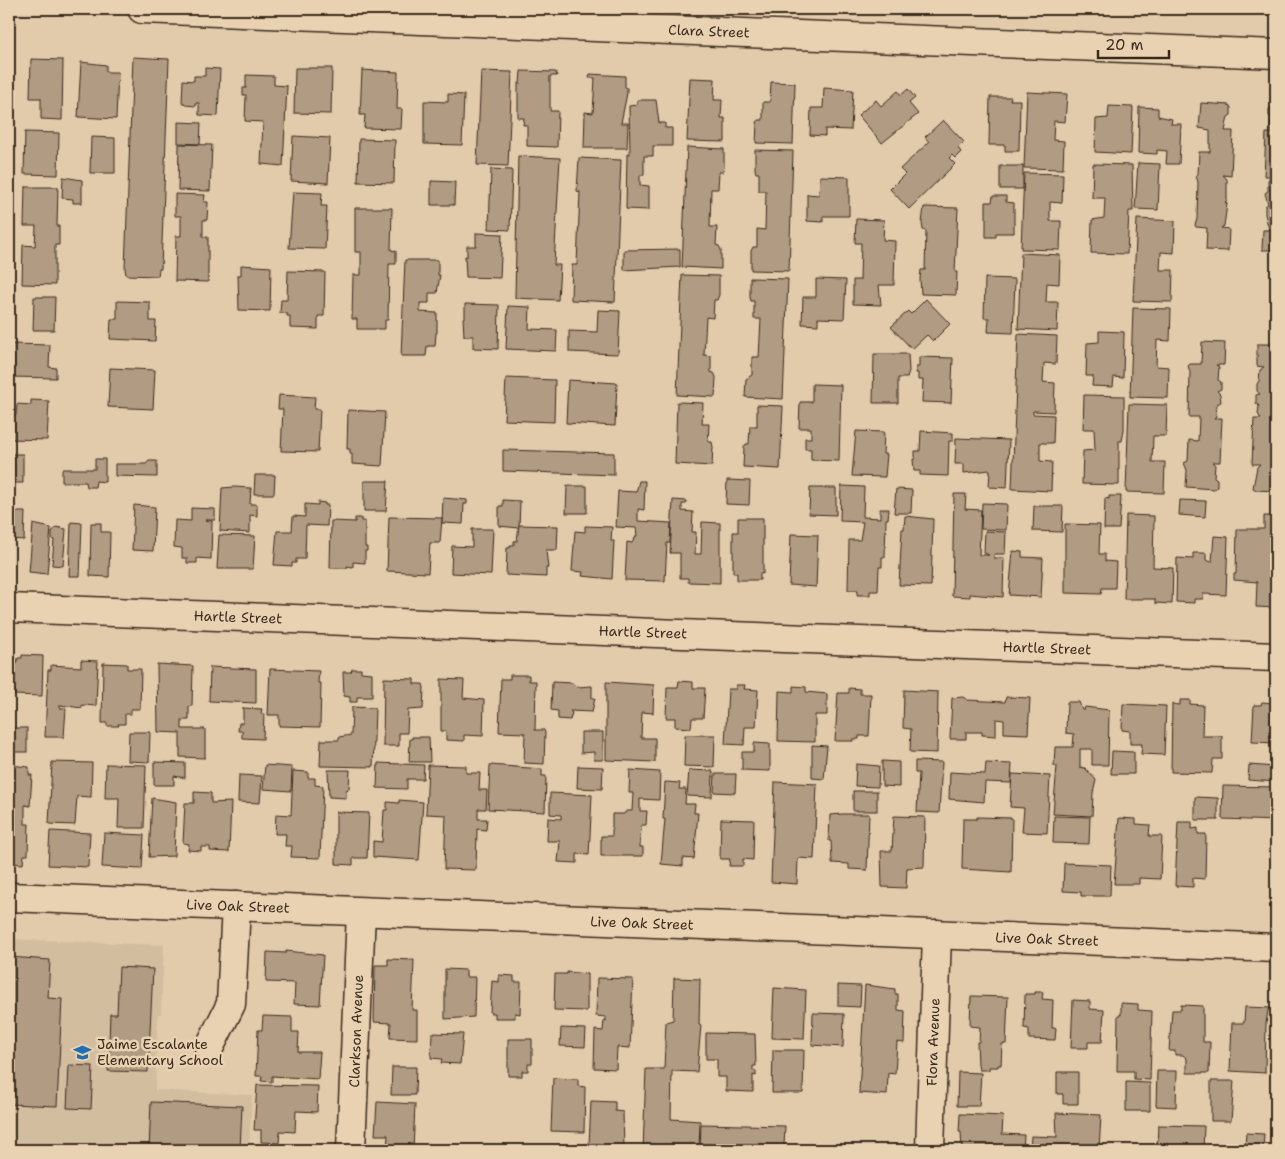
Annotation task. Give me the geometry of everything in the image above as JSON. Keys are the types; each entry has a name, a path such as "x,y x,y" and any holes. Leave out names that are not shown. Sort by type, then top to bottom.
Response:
{"street":[{"name":"Clara Street","path":"142,9 1276,54"},
{"name":"Hartle Street","path":"9,608 1276,657"},
{"name":"Live Oak Street","path":"9,897 1276,948"},
{"path":"209,1048 232,1004 236,906"},
{"name":"Clarkson Avenue","path":"351,1150 361,912"},
{"name":"Flora Avenue","path":"930,1150 937,934"}],"shaded area":[{"path":"1210,9 1276,9 1276,12"},
{"name":"Jaime Escalante Elementary School","path":"9,939 164,945 161,1014 158,1014 155,1090 252,1095 249,1150 9,1150"}],"building":[{"path":"133,57 169,59 161,269 159,269 158,276 126,275 125,269"},
{"path":"31,59 63,60 62,120 41,119 41,98 30,98"},
{"path":"81,62 106,65 106,72 118,72 116,119 78,117"},
{"path":"205,68 220,69 218,116 199,115 199,103 196,103 196,106 182,103 183,80 194,81 194,76 205,76"},
{"path":"295,68 332,68 331,114 294,113"},
{"path":"362,70 398,72 397,109 402,109 401,129 364,128 365,115 360,115"},
{"path":"481,71 512,72 508,166 477,165"},
{"path":"521,71 556,72 557,76 550,76 550,111 558,111 557,147 527,146 527,125 523,125 524,118 518,118 518,83 520,84"},
{"path":"590,74 625,76 627,93 621,123 628,123 627,148 584,148 585,112 593,113 595,78 589,78"},
{"path":"246,75 274,76 274,85 287,86 283,166 261,164 263,122 245,121 246,95 243,95 243,88 246,88"},
{"path":"690,78 715,79 714,100 722,100 721,118 725,118 725,142 687,141"},
{"path":"771,82 795,83 793,144 756,143 758,120 763,120 763,102 770,102"},
{"path":"824,88 853,90 851,130 825,129 825,136 810,135 811,108 823,108"},
{"path":"908,89 915,98 909,103 918,114 882,143 858,115 876,100 881,106 898,91 901,95"},
{"path":"1027,92 1067,94 1065,122 1054,121 1053,140 1064,141 1063,169 1024,168"},
{"path":"448,94 464,95 462,145 424,144 424,101 448,102"},
{"path":"990,97 1011,97 1010,100 1020,100 1019,151 1005,151 1005,145 989,145"},
{"path":"637,100 656,100 659,123 665,123 665,128 672,128 672,146 653,146 653,156 644,156 644,175 640,175 640,185 649,186 649,210 626,209 627,154 630,154 629,106 637,105"},
{"path":"1201,103 1229,105 1231,107 1231,115 1228,117 1225,131 1233,131 1231,176 1223,175 1227,179 1227,200 1225,202 1227,204 1224,226 1221,228 1229,229 1228,251 1206,250 1207,228 1196,227 1195,225 1197,219 1198,182 1196,176 1198,174 1199,152 1210,152 1210,130 1199,128"},
{"path":"1109,106 1133,107 1131,154 1095,152 1096,119 1108,118"},
{"path":"1272,106 1276,107 1276,250 1262,250 1263,230 1269,230 1265,214 1265,206 1268,204 1265,193 1268,191 1268,180 1271,176 1264,176 1266,133 1274,133 1270,130 1271,118 1269,116 1269,109"},
{"path":"1139,107 1158,108 1158,116 1172,119 1171,124 1181,124 1179,164 1166,164 1167,151 1157,150 1157,154 1138,153"},
{"path":"943,120 964,142 958,148 961,152 955,158 952,155 949,158 955,164 909,209 890,189 905,174 900,169 929,142 925,137"},
{"path":"178,122 201,123 200,144 178,143"},
{"path":"25,132 59,133 58,175 24,174"},
{"path":"293,136 330,138 328,183 291,181"},
{"path":"91,137 115,138 115,173 90,173"},
{"path":"359,139 395,140 394,183 358,182"},
{"path":"179,144 212,145 210,191 178,190"},
{"path":"687,147 724,149 724,167 723,172 719,172 718,189 711,189 710,227 717,227 716,245 721,250 721,269 682,267"},
{"path":"755,150 793,151 789,271 751,270 751,251 753,247 757,247 757,229 765,230 766,191 759,191 759,173 756,173 755,169"},
{"path":"518,156 560,158 554,265 560,265 558,300 515,298"},
{"path":"579,158 621,160 615,302 571,300 572,265 577,265 580,192 577,191"},
{"path":"1138,163 1160,164 1158,210 1135,209"},
{"path":"1093,164 1132,165 1133,211 1129,211 1127,254 1091,253 1092,220 1104,218 1105,198 1092,198"},
{"path":"1000,166 1023,166 1023,189 1000,189"},
{"path":"491,169 512,170 510,230 489,229"},
{"path":"1024,173 1063,174 1062,203 1050,202 1050,221 1061,221 1060,250 1021,249"},
{"path":"820,176 849,177 849,216 823,216 823,222 807,221 807,194 819,195"},
{"path":"63,177 82,180 82,203 73,203 73,199 62,198"},
{"path":"431,181 455,182 454,205 431,205"},
{"path":"25,187 58,187 57,226 59,226 59,245 55,245 55,285 22,284 23,245 35,246 36,226 24,226"},
{"path":"293,192 322,193 321,206 327,206 325,249 289,248"},
{"path":"175,194 205,195 204,202 208,202 207,220 203,220 203,237 208,237 208,282 175,281 176,236 181,236 181,216 175,216"},
{"path":"993,196 1006,196 1006,202 1014,203 1014,233 996,233 996,237 986,237 986,202 992,202"},
{"path":"924,207 958,208 955,272 957,272 956,295 921,294 921,270 925,270 926,231 923,230 922,223"},
{"path":"355,208 392,208 391,250 396,251 396,264 389,264 388,320 385,320 385,329 357,329 357,319 352,319 353,275 361,275 361,252 355,252"},
{"path":"856,219 884,220 883,240 895,241 894,285 879,285 881,305 853,304 853,280 860,280 861,243 855,243"},
{"path":"1137,219 1175,221 1174,253 1161,252 1160,270 1173,270 1172,302 1133,301"},
{"path":"476,233 502,234 500,278 466,277 465,256 467,257 467,246 476,246"},
{"path":"680,249 680,267 624,270 624,250"},
{"path":"1021,253 1060,255 1059,284 1047,283 1046,302 1058,302 1057,331 1018,329"},
{"path":"405,260 438,260 438,275 440,275 437,293 429,293 429,303 420,303 420,312 437,313 435,346 427,346 426,356 401,356"},
{"path":"241,265 271,267 270,311 239,310 238,275 241,275"},
{"path":"288,271 325,272 324,316 318,316 318,329 290,328 290,316 287,316 287,313 280,313 281,300 287,300"},
{"path":"682,275 719,276 719,295 717,300 714,300 713,318 706,317 704,355 711,356 711,372 716,377 715,397 677,395"},
{"path":"750,278 788,279 783,399 745,397 746,379 752,375 752,357 759,357 761,319 754,319 754,301 751,301 750,297"},
{"path":"985,278 1015,279 1013,333 988,332 989,318 984,318"},
{"path":"816,279 846,280 844,319 818,318 818,325 802,324 803,297 816,297"},
{"path":"34,297 55,297 54,330 33,330"},
{"path":"926,299 950,324 933,341 927,335 912,349 891,327 908,311 911,314"},
{"path":"117,301 150,302 150,321 156,321 155,341 110,339 111,319 117,319"},
{"path":"465,304 499,305 498,349 473,348 473,336 464,336 463,318 465,318"},
{"path":"508,306 530,307 529,329 557,330 556,351 506,349"},
{"path":"1133,308 1171,309 1170,341 1157,340 1156,366 1169,367 1168,398 1130,397"},
{"path":"598,310 620,311 618,354 569,352 569,331 597,332"},
{"path":"1099,331 1124,332 1123,378 1114,377 1113,387 1092,386 1093,376 1086,376 1087,343 1099,342"},
{"path":"1018,334 1057,336 1056,364 1044,363 1043,382 1055,383 1054,412 1033,411 1033,414 1054,415 1053,443 1040,443 1040,461 1052,462 1051,491 1012,489"},
{"path":"1202,342 1225,343 1224,365 1216,365 1219,367 1218,380 1221,382 1221,389 1217,391 1220,394 1221,402 1217,404 1216,416 1214,418 1222,418 1220,462 1212,462 1215,465 1214,477 1217,479 1217,487 1214,489 1186,487 1187,470 1184,463 1188,461 1189,440 1198,441 1199,417 1189,417 1190,372 1188,366 1190,364 1201,364"},
{"path":"12,344 50,345 49,367 56,368 56,378 10,377"},
{"path":"1257,344 1276,344 1276,491 1256,490 1253,488 1257,467 1260,464 1252,464 1254,419 1261,419 1258,414 1259,406 1256,403 1256,395 1260,394 1257,391 1257,384 1260,370 1264,367 1257,366"},
{"path":"874,354 908,354 909,371 907,378 898,378 898,403 873,403"},
{"path":"919,357 953,358 951,403 922,402 923,380 918,380 918,373 916,373 916,367 919,367"},
{"path":"110,368 155,370 153,409 108,407"},
{"path":"506,378 555,380 554,422 504,420"},
{"path":"568,380 617,383 615,426 566,423"},
{"path":"812,384 841,385 839,461 811,460 811,449 805,449 805,438 811,438 811,428 799,428 800,402 812,402"},
{"path":"279,395 315,397 314,409 320,409 318,452 281,451 283,409 278,409"},
{"path":"1084,395 1124,396 1124,430 1122,441 1119,441 1119,485 1082,484 1083,451 1095,450 1094,429 1083,429"},
{"path":"31,400 49,401 47,440 9,439 9,415 16,415 17,404 31,405"},
{"path":"677,402 703,403 702,424 709,424 708,442 712,442 713,447 712,466 675,464"},
{"path":"1129,404 1167,405 1166,436 1153,436 1152,462 1165,462 1164,493 1126,492"},
{"path":"757,405 783,406 780,469 743,467 744,447 746,444 749,444 750,426 757,426"},
{"path":"348,410 385,412 382,466 352,464 352,454 350,454 350,449 347,449"},
{"path":"856,431 884,432 883,454 887,454 885,477 852,476"},
{"path":"921,431 953,433 953,441 949,441 948,476 920,475 920,471 914,471 913,459 915,459 915,451 920,451"},
{"path":"956,438 1009,440 1007,488 989,487 990,470 964,473 964,464 955,464"},
{"path":"503,450 614,453 614,475 503,471"},
{"path":"11,454 23,454 23,483 9,483 9,456"},
{"path":"95,459 105,459 105,482 96,481 95,487 87,487 86,482 62,482 62,469 95,469"},
{"path":"149,461 157,461 157,477 115,476 115,464 146,464"},
{"path":"255,475 275,475 274,494 254,494"},
{"path":"727,480 750,481 749,505 726,504"},
{"path":"364,481 388,481 386,511 364,511"},
{"path":"639,481 645,481 644,510 638,509 638,521 671,523 670,543 667,543 665,581 625,580 627,542 632,543 637,535 636,528 616,527 618,491 636,492"},
{"path":"567,486 587,486 587,513 566,513"},
{"path":"841,486 864,487 863,517 880,518 880,509 889,509 888,519 886,519 885,557 882,557 882,567 879,567 878,591 870,591 870,595 857,595 858,590 848,590 849,540 860,540 863,522 840,521"},
{"path":"222,488 251,488 250,504 257,504 257,516 250,515 250,533 220,531"},
{"path":"810,488 836,488 836,515 809,514"},
{"path":"896,489 912,490 911,513 894,513"},
{"path":"954,494 966,494 965,509 981,510 979,555 989,555 984,553 985,531 1006,532 1005,554 994,554 994,558 1004,558 1003,597 970,594 970,597 952,596"},
{"path":"1109,496 1121,496 1119,529 1104,529 1105,498 1109,499"},
{"path":"443,498 467,500 467,504 464,504 463,524 442,523"},
{"path":"503,500 520,501 519,528 499,526 499,506 503,506"},
{"path":"673,500 687,501 686,504 682,504 682,511 693,512 692,532 696,532 695,554 701,554 702,522 720,523 720,583 688,582 688,578 680,578 680,553 670,553"},
{"path":"1180,500 1206,501 1205,517 1179,515"},
{"path":"318,502 328,505 327,526 306,525 305,559 296,559 296,563 292,563 292,566 274,565 277,531 292,531 293,516 305,517 305,504 318,505"},
{"path":"982,503 1007,504 1006,530 981,529"},
{"path":"134,505 155,507 153,551 132,550"},
{"path":"1034,506 1063,506 1062,532 1033,531"},
{"path":"191,508 215,509 215,520 205,520 212,521 211,559 197,558 197,563 187,563 187,558 182,558 182,548 174,547 175,520 191,521"},
{"path":"9,512 25,512 24,540 9,539"},
{"path":"1126,515 1154,516 1153,567 1173,568 1172,604 1155,603 1155,599 1124,599"},
{"path":"905,516 933,519 931,586 899,585 902,529 904,529"},
{"path":"1264,516 1276,516 1276,608 1256,607 1257,582 1234,580 1234,574 1236,574 1237,529 1264,529"},
{"path":"389,517 442,518 440,543 430,543 428,573 387,571"},
{"path":"355,518 361,518 361,521 365,521 365,547 367,547 367,551 365,551 365,563 353,562 353,567 330,568 331,521 355,522"},
{"path":"738,518 763,518 763,574 760,573 760,580 737,580 737,573 733,573 733,532 738,532"},
{"path":"71,522 82,523 80,576 69,576"},
{"path":"91,523 101,523 101,532 110,532 109,577 90,576"},
{"path":"33,524 51,528 47,574 29,572"},
{"path":"1065,524 1100,525 1099,554 1105,554 1105,561 1116,562 1115,588 1102,588 1101,594 1065,593"},
{"path":"519,525 558,526 557,550 546,550 548,568 546,568 546,577 506,575 507,548 510,548 510,545 514,545 514,541 517,541"},
{"path":"585,526 612,527 611,541 614,541 612,579 582,576 583,572 572,571 575,531 585,532"},
{"path":"56,527 66,529 63,566 52,565 54,540 52,539 52,532"},
{"path":"472,529 493,529 491,575 451,573 452,546 472,547"},
{"path":"791,534 818,535 816,587 789,585"},
{"path":"219,535 255,536 253,569 217,569"},
{"path":"1214,536 1228,537 1226,595 1203,594 1203,599 1194,599 1194,603 1176,602 1177,558 1193,559 1193,553 1206,553 1206,560 1212,562"},
{"path":"1013,551 1022,552 1022,557 1043,558 1041,597 1009,595"},
{"path":"22,655 43,656 42,696 13,695 14,664 17,664 18,658 22,658"},
{"path":"81,660 98,661 96,706 82,705 82,708 60,705 60,708 66,708 64,737 45,737 48,670 51,670 51,665 81,667"},
{"path":"103,663 127,664 127,669 141,669 140,709 131,709 131,714 125,714 125,724 118,724 119,726 107,726 107,723 102,723"},
{"path":"157,664 193,666 192,706 189,706 189,720 182,720 182,729 205,729 205,758 180,757 180,733 158,732"},
{"path":"210,667 256,669 256,703 209,701"},
{"path":"270,669 319,671 318,683 321,683 320,727 279,726 279,715 268,715"},
{"path":"352,669 361,669 361,672 372,673 372,697 357,697 357,702 350,702 350,697 344,696 343,672 351,672"},
{"path":"510,675 529,675 529,681 536,681 535,730 544,730 545,733 544,764 524,763 525,733 499,732 501,679 510,679"},
{"path":"384,678 414,679 414,684 423,684 424,688 423,709 408,710 407,733 399,733 399,746 383,746"},
{"path":"441,679 464,680 463,698 484,700 483,736 464,735 464,741 446,740 446,731 441,731"},
{"path":"679,681 693,682 693,688 705,688 703,718 692,718 691,728 675,727 675,718 666,718 667,687 678,687"},
{"path":"552,682 573,683 577,687 592,686 592,698 595,698 592,712 570,711 572,713 570,720 558,719 558,711 551,710"},
{"path":"606,682 654,685 653,713 642,712 641,738 655,738 655,762 606,760"},
{"path":"736,685 745,685 744,689 758,690 756,727 745,727 744,745 725,744 728,689 736,689"},
{"path":"793,686 806,687 806,692 827,694 827,715 815,715 815,742 778,741 779,691 793,692"},
{"path":"849,688 860,689 860,694 871,694 869,736 859,736 859,739 853,739 853,741 835,741 838,693 849,693"},
{"path":"904,690 938,692 937,753 910,752 911,729 903,728"},
{"path":"963,697 967,700 1005,702 1006,697 1030,698 1028,734 1004,733 1004,720 996,719 996,736 982,735 982,732 966,732 966,739 950,739 952,698"},
{"path":"1180,700 1190,700 1190,704 1203,705 1202,736 1222,736 1222,759 1213,759 1212,773 1171,772 1172,704 1180,705"},
{"path":"1067,702 1079,702 1082,710 1085,707 1109,710 1108,765 1092,765 1092,749 1080,749 1080,767 1085,768 1096,780 1093,793 1092,816 1053,814 1057,766 1054,766 1055,747 1073,747 1074,734 1066,733"},
{"path":"1262,702 1272,703 1272,706 1276,707 1276,743 1252,742 1254,705 1261,705"},
{"path":"1123,704 1166,706 1164,755 1141,754 1142,744 1130,744 1130,731 1122,730"},
{"path":"352,707 375,708 373,767 320,766 321,740 339,740 339,737 351,735"},
{"path":"243,708 262,709 261,713 264,714 263,739 242,738 242,731 238,731 239,723 243,723"},
{"path":"9,728 27,728 27,752 9,752"},
{"path":"129,732 150,732 149,762 128,761"},
{"path":"581,732 603,732 603,760 594,760 594,752 581,753"},
{"path":"685,735 715,735 714,767 684,766"},
{"path":"412,737 429,737 430,762 409,762 410,739"},
{"path":"754,743 770,744 770,771 742,770 742,752 754,752"},
{"path":"812,745 827,746 824,779 812,778"},
{"path":"1112,751 1134,752 1134,774 1111,774"},
{"path":"882,761 899,762 899,787 882,786"},
{"path":"915,761 942,762 939,813 917,812 919,773 915,773"},
{"path":"52,762 92,763 91,797 77,796 75,825 49,824"},
{"path":"154,762 185,763 185,778 174,776 174,785 154,785"},
{"path":"378,763 424,765 423,779 407,779 407,789 377,788"},
{"path":"986,763 1012,764 1011,783 985,782 984,802 949,799 950,772 985,774"},
{"path":"106,764 146,765 144,828 118,828 119,798 105,798"},
{"path":"856,764 879,766 878,787 855,786"},
{"path":"9,765 29,767 29,775 32,775 30,806 25,805 25,824 29,824 28,855 24,855 23,864 9,863"},
{"path":"265,765 292,767 291,791 263,789"},
{"path":"428,765 466,766 466,773 480,773 479,790 487,790 486,809 478,809 478,819 487,819 486,830 477,829 476,870 444,869 446,815 426,814"},
{"path":"490,765 542,769 542,776 546,776 545,812 488,809"},
{"path":"1249,765 1276,767 1276,782 1248,780"},
{"path":"578,766 603,767 602,789 577,788"},
{"path":"328,770 350,770 349,789 346,790 346,798 329,797"},
{"path":"630,770 660,772 659,800 640,799 640,811 647,811 646,825 641,825 640,847 643,847 643,856 601,856 601,836 612,836 612,814 624,814 626,811 632,811 633,793 629,793"},
{"path":"689,770 713,771 712,797 687,796"},
{"path":"293,771 308,772 308,778 315,778 315,785 323,786 320,858 291,857 292,846 285,846 286,834 275,834 276,814 291,815"},
{"path":"715,774 736,774 735,793 714,792"},
{"path":"1012,774 1050,776 1047,833 1022,832 1024,808 1010,807"},
{"path":"239,775 262,776 260,803 238,802"},
{"path":"665,782 680,783 679,789 686,789 685,804 695,804 694,813 698,813 694,859 683,858 683,866 661,864 665,819 663,819"},
{"path":"775,782 817,784 814,859 798,858 797,884 771,882"},
{"path":"1223,786 1276,787 1276,821 1222,819"},
{"path":"853,791 877,791 877,811 853,811"},
{"path":"194,792 211,793 211,803 231,802 229,852 210,851 210,847 201,847 201,851 188,850 189,844 183,843 185,803 194,803"},
{"path":"550,793 592,795 589,855 577,854 577,863 558,862 560,841 547,841 548,818 561,819 561,815 550,814"},
{"path":"1195,797 1218,798 1218,820 1195,820"},
{"path":"152,798 176,802 174,856 149,857"},
{"path":"399,800 423,802 419,860 373,857 373,841 382,842 384,810 387,810 387,802 399,803"},
{"path":"336,812 369,813 367,858 353,858 353,865 336,864"},
{"path":"869,814 867,870 849,869 849,864 832,863 831,841 829,841 830,815"},
{"path":"894,816 925,817 924,867 907,868 906,888 882,887 881,851 892,851"},
{"path":"1054,816 1090,817 1089,844 1053,843"},
{"path":"977,817 1012,818 1011,872 962,869 963,819 977,819"},
{"path":"1119,818 1136,819 1136,824 1150,825 1149,836 1162,836 1160,879 1139,878 1139,884 1114,884"},
{"path":"721,819 754,820 753,860 743,859 743,866 729,866 730,859 720,859"},
{"path":"1178,822 1192,822 1192,829 1198,828 1198,834 1206,834 1205,879 1193,878 1193,887 1175,886"},
{"path":"50,831 90,833 88,867 48,865"},
{"path":"104,833 144,835 142,869 102,867"},
{"path":"1064,863 1111,865 1110,896 1081,896 1081,892 1063,891"},
{"path":"286,951 323,955 320,1005 294,1004 295,983 266,982 267,952 286,953"},
{"path":"9,957 50,960 48,998 62,999 57,1106 9,1104"},
{"path":"388,959 414,960 412,1010 417,1010 417,1039 390,1038 391,1023 374,1022 375,965 388,965"},
{"path":"119,967 153,969 148,1072 108,1071 110,1014 117,1014"},
{"path":"445,969 466,970 466,977 475,977 474,1017 445,1019"},
{"path":"567,972 587,974 587,1011 554,1010 555,974 567,974"},
{"path":"499,975 514,976 514,982 521,982 520,1014 515,1013 515,1018 495,1018 495,1013 490,1013 492,981 499,982"},
{"path":"597,978 633,979 630,1048 617,1047 616,1069 594,1068 595,1030 603,1031 604,1020 606,1021 606,1017 596,1016"},
{"path":"674,978 700,979 699,1025 701,1025 697,1072 672,1071 671,1119 700,1121 699,1150 643,1150 646,1069 664,1069 666,1022 673,1020"},
{"path":"838,985 861,986 860,1007 838,1006"},
{"path":"865,985 895,989 895,994 898,994 898,1010 905,1011 904,1043 897,1042 895,1074 888,1073 887,1095 859,1093"},
{"path":"774,988 806,990 804,1039 772,1038"},
{"path":"1035,992 1043,992 1042,999 1053,1000 1052,1028 1056,1028 1055,1040 1029,1039 1029,1029 1024,1028 1025,994 1035,994"},
{"path":"971,996 1008,997 1006,1044 1002,1044 1001,1065 989,1067 989,1070 979,1070 977,1042 979,1042 980,1027 970,1026"},
{"path":"1073,1000 1090,1001 1090,1009 1104,1010 1102,1042 1088,1042 1088,1048 1071,1048"},
{"path":"1121,1003 1138,1004 1138,1010 1152,1011 1150,1080 1134,1079 1134,1071 1117,1071 1118,1015 1121,1015"},
{"path":"1181,1005 1203,1006 1203,1042 1210,1042 1209,1073 1187,1073 1187,1059 1183,1055 1175,1055 1175,1051 1169,1051 1172,1010 1181,1010"},
{"path":"1245,1007 1271,1008 1271,1010 1268,1010 1266,1024 1265,1073 1230,1071 1232,1023 1244,1023"},
{"path":"813,1013 844,1014 843,1047 812,1045"},
{"path":"263,1016 292,1017 292,1032 299,1032 298,1052 320,1052 318,1079 272,1076 272,1082 261,1081 262,1076 256,1076 258,1030 262,1030"},
{"path":"561,1028 586,1029 585,1047 560,1046"},
{"path":"432,1033 463,1034 460,1064 441,1063 442,1059 431,1058"},
{"path":"706,1033 755,1034 756,1066 753,1066 753,1071 756,1071 756,1076 753,1075 753,1092 726,1091 726,1077 717,1077 717,1059 706,1059"},
{"path":"508,1039 532,1039 532,1064 528,1064 528,1071 522,1071 522,1076 508,1076"},
{"path":"773,1050 804,1050 803,1093 772,1093"},
{"path":"69,1065 93,1066 91,1109 67,1108"},
{"path":"392,1067 416,1067 415,1095 391,1095"},
{"path":"1157,1071 1177,1071 1176,1107 1156,1106"},
{"path":"958,1072 981,1073 979,1106 957,1106"},
{"path":"1057,1072 1078,1072 1078,1104 1063,1104 1063,1094 1057,1094"},
{"path":"553,1078 578,1079 578,1086 585,1087 584,1132 551,1131"},
{"path":"1211,1081 1234,1081 1231,1121 1211,1121"},
{"path":"1126,1082 1150,1083 1150,1111 1126,1111"},
{"path":"257,1085 318,1086 317,1112 296,1111 295,1132 280,1131 279,1143 261,1142 261,1130 254,1130"},
{"path":"591,1101 615,1102 615,1111 623,1112 624,1148 589,1146"},
{"path":"151,1102 242,1106 240,1150 149,1150"},
{"path":"377,1102 415,1104 413,1150 387,1150 388,1135 375,1135"},
{"path":"1056,1113 1101,1115 1099,1150 1030,1150 1031,1136 1057,1137"},
{"path":"960,1114 1003,1116 1002,1134 1024,1135 1023,1150 962,1150 961,1132 959,1132"},
{"path":"701,1124 785,1126 784,1147 755,1146 754,1150 700,1149"},
{"path":"1158,1125 1204,1126 1203,1150 1157,1150"},
{"path":"1246,1133 1264,1134 1263,1150 1245,1150"}],"place":[{"name":"Jaime Escalante Elementary School","path":"83,1052"}]}
